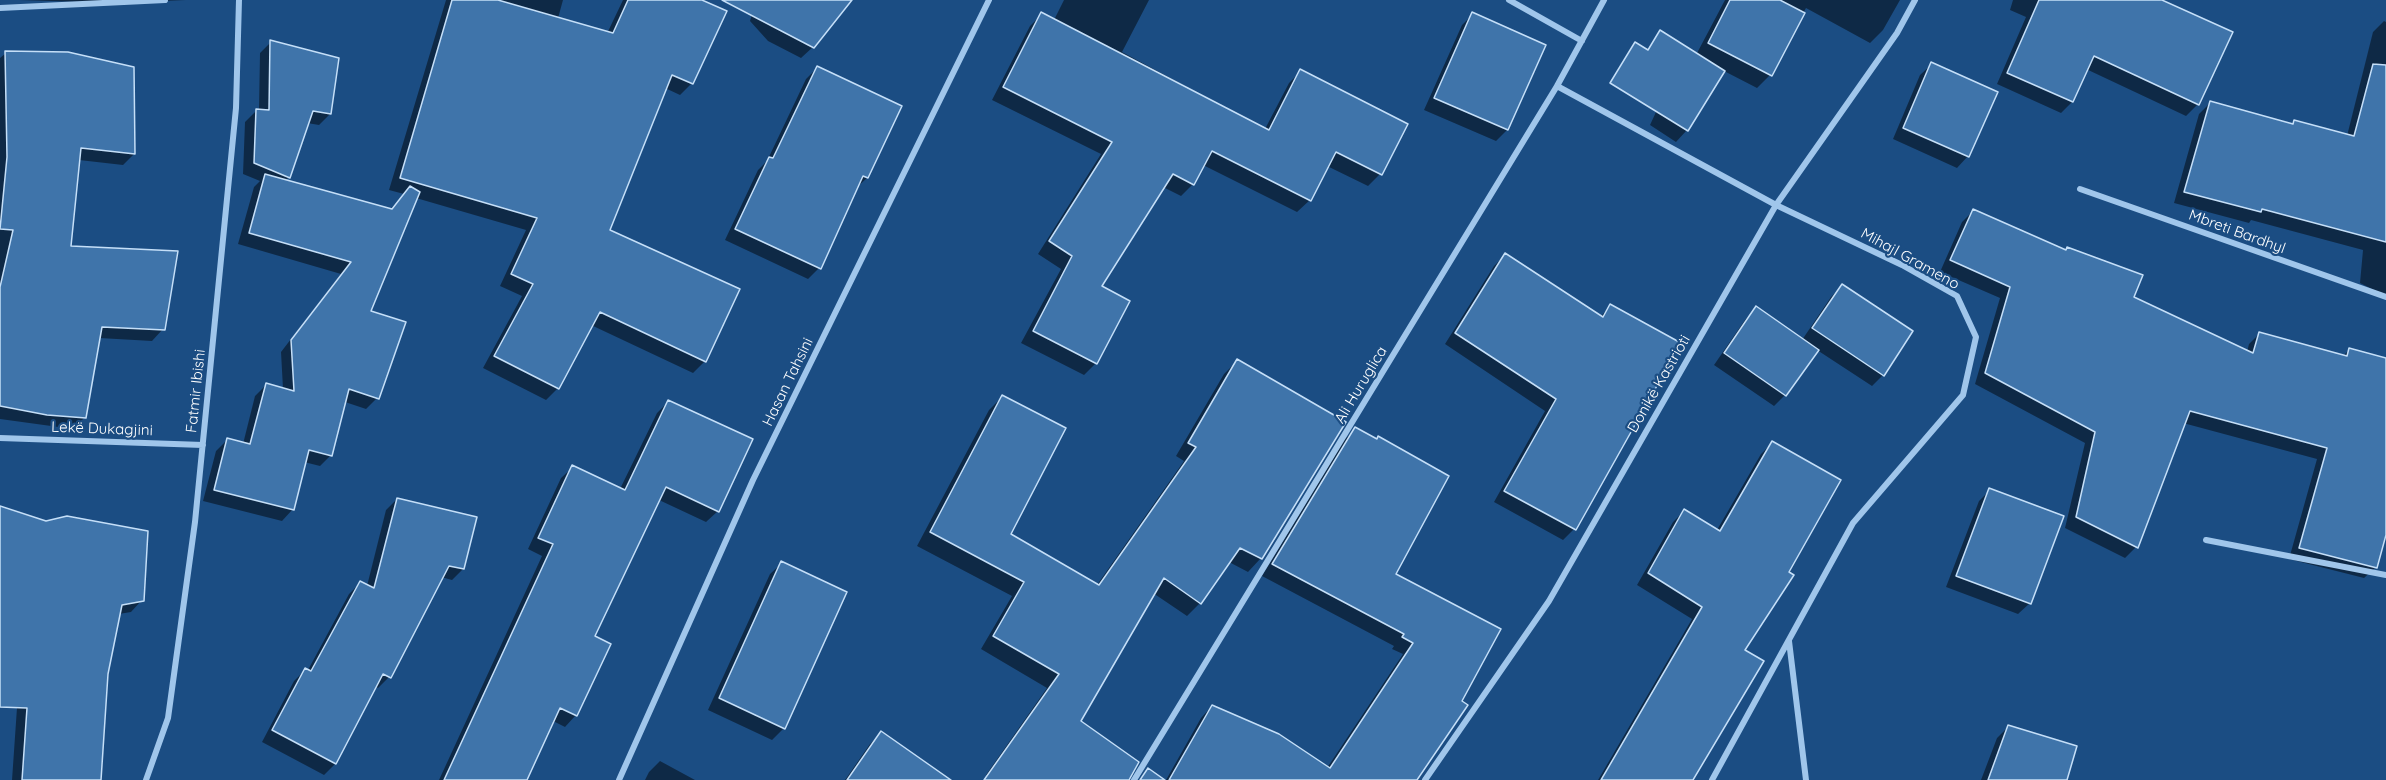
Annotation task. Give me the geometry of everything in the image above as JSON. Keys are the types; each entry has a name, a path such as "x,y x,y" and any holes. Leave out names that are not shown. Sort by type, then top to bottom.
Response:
{"street":[{"path":"0,8 165,0"},
{"name":"Fatmir Ibishi","path":"146,780 168,718 195,522 236,108 239,0"},
{"name":"Hasan Tahsini","path":"618,780 753,480 989,0"},
{"path":"1509,0 1582,41"},
{"name":"Ali Huruglica","path":"1134,780 1557,86 1604,0"},
{"name":"Donikë Kastrioti","path":"1425,780 1549,601 1776,205 1897,33 1915,0"},
{"name":"Mihajl Grameno","path":"1557,86 1776,205 1902,265 1957,296 1976,337 1963,395 1853,523 1712,780"},
{"name":"Mbreti Bardhyl","path":"2080,189 2386,297"},
{"name":"Lekë Dukagjini","path":"0,438 203,445"},
{"path":"2206,540 2386,575"},
{"path":"1789,641 1806,780"}],"building":[{"path":"452,0 498,0 613,33 628,0 702,0 727,11 693,84 672,75 610,230 740,289 706,362 600,312 559,389 494,356 533,284 511,274 537,218 400,178"},
{"path":"722,0 852,0 814,48"},
{"path":"1730,0 1780,0 1805,13 1772,76 1708,43"},
{"path":"2039,0 2162,0 2233,32 2199,105 2094,56 2073,102 2007,73"},
{"path":"1041,12 1269,130 1300,69 1408,124 1382,175 1336,152 1311,201 1212,151 1194,185 1173,174 1102,286 1130,301 1097,364 1033,331 1072,256 1049,241 1112,142 1003,87"},
{"path":"1472,12 1546,45 1508,130 1434,98"},
{"path":"1660,30 1725,71 1688,131 1610,83 1635,42 1648,50"},
{"path":"270,40 339,58 331,114 313,111 290,178 254,163 256,109 269,110"},
{"path":"5,51 68,52 134,67 135,154 81,148 71,246 178,251 165,330 102,327 86,418 47,415 0,406 0,287 13,230 0,229 7,157"},
{"path":"1931,62 1998,92 1969,157 1903,128"},
{"path":"2373,64 2386,65 2386,242 2262,209 2261,212 2184,192 2210,101 2293,124 2294,120 2354,136"},
{"path":"817,66 902,106 868,178 863,176 821,269 735,229 769,157 773,158"},
{"path":"265,174 392,209 410,186 420,192 371,311 406,322 379,399 349,389 332,456 309,450 294,510 214,490 227,438 250,444 266,383 294,391 291,340 351,262 249,233"},
{"path":"1973,209 2066,250 2067,247 2143,275 2134,297 2253,353 2259,332 2347,356 2349,348 2386,358 2386,535 2377,568 2299,548 2327,448 2190,411 2138,548 2076,517 2095,432 1985,373 2010,287 1950,260"},
{"path":"1505,253 1603,317 1610,304 1681,343 1576,530 1504,491 1556,399 1455,333"},
{"path":"1842,284 1913,331 1884,376 1812,328"},
{"path":"1756,306 1819,350 1786,396 1724,353"},
{"path":"1237,359 1346,422 1262,559 1240,548 1201,604 1164,578 1081,721 1139,762 1129,780 984,780 1059,674 993,636 1024,582 930,532 1002,395 1066,428 1011,534 1099,585 1196,447 1188,443"},
{"path":"668,400 753,439 719,512 666,487 595,636 611,644 577,716 560,708 527,780 444,780 553,544 538,538 572,465 625,490"},
{"path":"1355,427 1377,439 1378,436 1449,476 1396,574 1501,629 1462,701 1468,705 1417,780 1169,780 1212,705 1279,734 1330,768 1413,643 1402,637 1404,634 1272,564"},
{"path":"1772,441 1841,480 1789,572 1794,575 1745,650 1764,661 1693,780 1601,780 1702,607 1648,573 1684,509 1720,531"},
{"path":"1989,488 2064,516 2031,604 1956,576"},
{"path":"397,498 477,517 464,569 449,566 391,678 383,674 336,764 272,730 305,668 311,671 360,581 374,588"},
{"path":"0,506 46,521 67,516 148,531 144,601 122,605 108,674 101,780 22,780 27,708 0,707"},
{"path":"781,561 847,592 785,729 719,698"},
{"path":"2008,725 2077,746 2067,780 1988,780"},
{"path":"881,731 951,780 847,780"},
{"path":"1148,768 1165,780 1140,780"}]}
